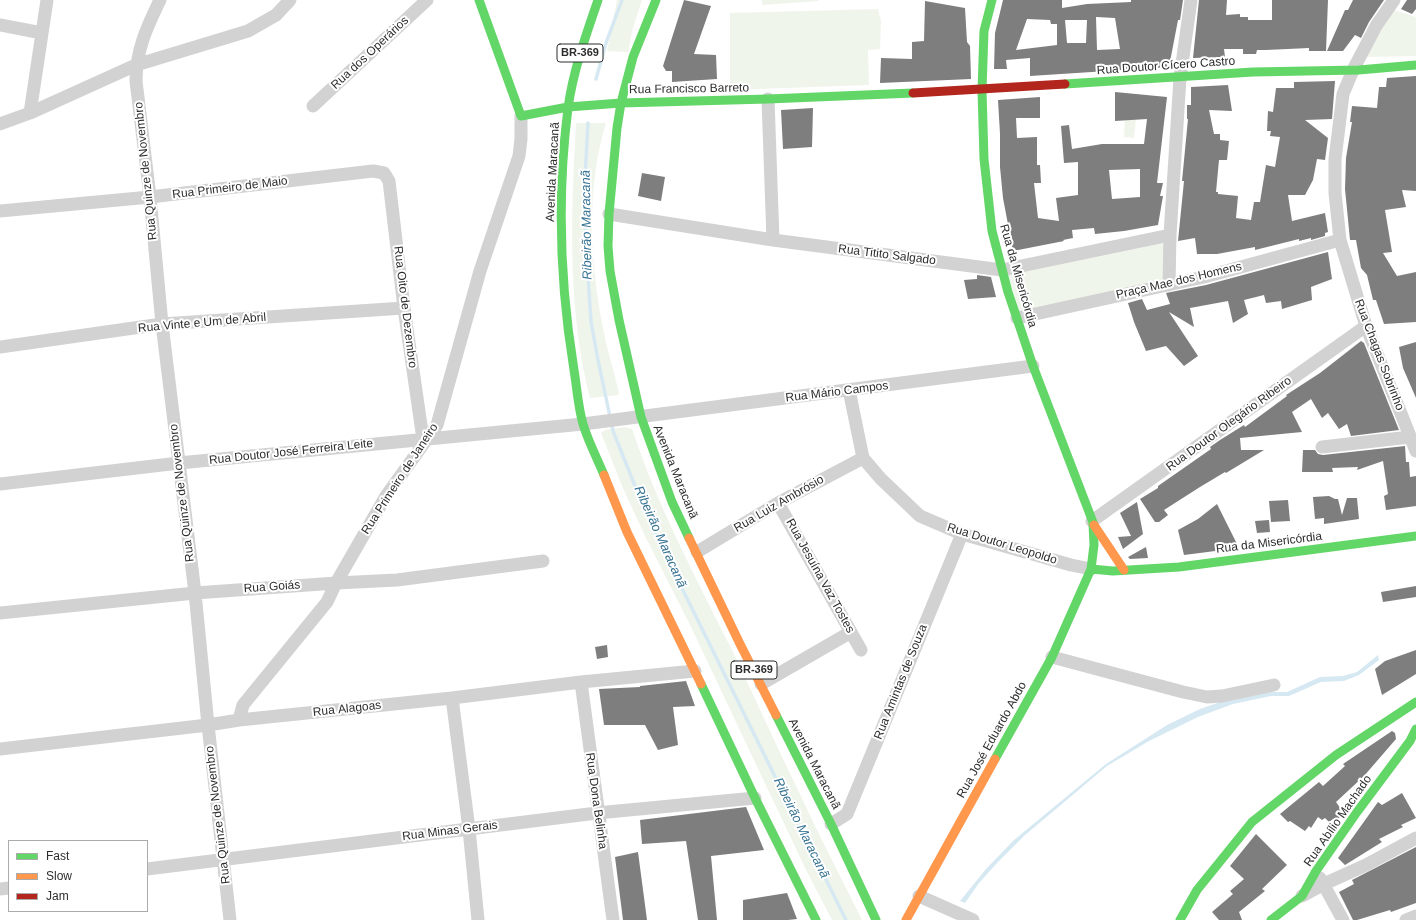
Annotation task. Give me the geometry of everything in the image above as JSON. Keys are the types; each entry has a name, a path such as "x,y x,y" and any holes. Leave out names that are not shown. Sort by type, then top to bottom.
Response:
{"street":[{"path":"30,113 47,0"},
{"name":"Rua Quinze de Novembro","path":"160,0 140,45 136,65 136,81 150,197 162,324 195,593 230,920"},
{"path":"0,124 30,113 136,65 248,31 276,15 290,0"},
{"name":"Rua dos Operários","path":"313,106 427,0"},
{"path":"479,0 521,116"},
{"name":"Avenida Maracanã","path":"598,0 578,59 568,107 562,211 564,292 568,331 588,423 627,532 755,798 816,920"},
{"name":"Avenida Maracanã","path":"656,0 633,57 621,103 617,128 609,214 608,246 610,271 619,320 641,416 672,502 740,644 831,824 876,920"},
{"name":"Rua da Misericórdia","path":"992,0 984,31 982,90 984,159 992,231 1002,270 1033,366 1093,523 1124,570"},
{"path":"1169,285 1170,235 1180,78 1191,0"},
{"name":"Rua Chagas Sobrinho","path":"1394,0 1376,26 1353,70 1343,94 1338,124 1335,159 1335,193 1340,240 1366,326 1416,451"},
{"path":"0,26 42,33"},
{"name":"Rua Doutor Cícero Castro","path":"982,90 1280,71 1353,70 1416,65"},
{"name":"Rua Francisco Barreto","path":"521,116 568,107 621,103 768,100 982,90"},
{"path":"768,100 773,240"},
{"name":"Rua Primeiro de Janeiro","path":"239,720 243,705 327,602 336,583 386,496 425,439 437,425 480,271 519,156 521,116"},
{"name":"Rua Primeiro de Maio","path":"0,211 150,197 373,171 379,171 387,176"},
{"name":"Rua Oito de Dezembro","path":"387,176 389,181 404,308 425,439"},
{"name":"Rua Titito Salgado","path":"609,214 773,240 1002,270"},
{"path":"1002,270 1170,235"},
{"name":"Praça Mae dos Homens","path":"1018,318 1204,277 1340,240"},
{"name":"Rua Vinte e Um de Abril","path":"0,347 162,324 404,308"},
{"name":"Rua Doutor Olegário Ribeiro","path":"1093,523 1366,326"},
{"name":"Rua Mário Campos","path":"625,418 1033,366"},
{"name":"Rua Doutor Leopoldo","path":"849,390 863,458 881,479 920,516 962,534 1071,565 1092,569"},
{"name":"Rua Doutor José Ferreira Leite","path":"0,484 179,463 588,423 625,418"},
{"path":"1322,447 1410,437"},
{"name":"Rua Luiz Ambrósio","path":"697,552 778,502 863,458"},
{"name":"Rua Jesuína Vaz Tostes","path":"778,502 861,650"},
{"name":"Rua da Misericórdia","path":"1093,523 1094,544 1092,569 1113,571 1187,566 1416,536"},
{"name":"Rua Amintas de Souza","path":"831,824 846,814 962,534"},
{"name":"Rua Goiás","path":"0,613 195,593 397,580 543,561"},
{"name":"Rua José Eduardo Abdo","path":"906,920 1052,657 1092,569"},
{"path":"761,684 851,632"},
{"path":"1052,657 1207,697 1222,696 1274,685"},
{"name":"Rua Alagoas","path":"0,749 208,725 239,720 452,698 580,682 695,671"},
{"name":"Rua Dona Belinha","path":"580,682 613,920"},
{"path":"452,698 469,829 478,920"},
{"path":"1180,920 1197,890 1252,822 1336,755 1416,702"},
{"path":"1384,722 1392,723 1413,743"},
{"name":"Rua Abílio Machado","path":"1271,920 1302,896 1316,871 1357,812 1413,743 1416,729"},
{"name":"Rua Minas Gerais","path":"148,869 598,813 755,798"},
{"path":"1302,896 1324,884 1366,865 1416,838"},
{"path":"1316,871 1343,920"},
{"path":"919,896 968,917"},
{"path":"1406,920 1416,916"}],"shaded area":[{"path":"617,0 642,0 633,28 628,52 607,51"},
{"path":"762,0 819,0 819,1 762,5"},
{"path":"878,9 881,21 880,49 868,50 869,85 730,90 730,13"},
{"path":"1394,10 1416,17 1416,56 1364,57"},
{"path":"1125,118 1136,119 1134,138 1124,137"},
{"path":"576,123 606,123 595,173 592,225 593,251 595,278 603,328 619,393 618,395 590,398 577,331 572,261"},
{"path":"1166,239 1163,279 1135,288 1020,314 1008,273"},
{"path":"625,427 632,429 665,514 732,650 820,837 862,920 832,920 806,870 691,627 645,536 622,486 601,433 605,430"},
{"path":"1378,655 1379,660 1359,675 1344,681 1321,682 1289,696 1271,696 1233,704 1198,717 1149,741 1107,766 1024,836 979,883 965,903 960,901 986,869 1014,840 1106,764 1167,725 1200,709 1232,698 1271,692 1287,692 1320,677 1343,676 1357,672"}],"building":[{"path":"684,0 711,6 694,54 716,55 717,79 672,82 672,71 666,71 663,66"},
{"path":"1003,0 1062,0 1062,8 1087,4 1131,2 1131,0 1183,0 1169,67 1030,76 1030,58 1006,60 1007,69 994,69 995,33","holes":["1096,17 1115,18 1120,49 1097,50","1027,19 1050,20 1051,24 1057,24 1057,45 1016,50","1065,20 1087,20 1086,43 1067,43"]},
{"path":"1199,0 1227,0 1226,15 1240,14 1240,17 1248,17 1248,20 1272,20 1272,0 1328,0 1326,51 1309,51 1309,48 1257,50 1256,54 1243,54 1243,49 1224,49 1225,57 1193,58"},
{"path":"1353,0 1384,0 1369,22 1361,38 1355,35 1343,51 1327,51 1345,10 1348,10"},
{"path":"1407,0 1416,0 1416,9 1412,14 1401,9"},
{"path":"925,1 965,8 967,42 970,46 971,79 880,83 881,58 912,59 912,42 924,41"},
{"path":"1416,76 1416,191 1402,190 1406,207 1385,210 1392,252 1383,253 1397,276 1416,272 1416,322 1384,324 1376,300 1373,300 1367,275 1361,268 1356,240 1350,240 1345,189 1346,158 1352,122 1350,122 1352,106 1377,108 1379,87 1386,87 1387,78"},
{"path":"1335,81 1332,119 1305,120 1328,138 1325,160 1317,159 1313,180 1305,195 1288,195 1292,221 1325,213 1328,232 1325,233 1325,236 1311,240 1311,238 1299,241 1299,239 1255,250 1255,247 1217,254 1197,254 1195,238 1178,241 1184,181 1182,181 1188,119 1187,105 1191,105 1191,87 1228,85 1232,111 1209,110 1214,134 1220,134 1220,140 1229,141 1227,160 1219,160 1216,192 1218,192 1218,194 1238,196 1236,218 1251,220 1254,202 1260,202 1266,165 1275,167 1280,137 1270,136 1271,131 1267,131 1268,111 1273,112 1276,88 1294,88 1294,82"},
{"path":"1115,92 1167,97 1157,183 1163,183 1160,196 1163,196 1158,225 1095,234 1094,228 1072,230 1073,238 1013,251 1003,198 1000,167 998,100 1040,97 1040,118 1016,118 1017,138 1037,137 1037,165 1040,165 1041,183 1034,183 1038,218 1059,221 1056,198 1078,195 1078,162 1064,163 1061,126 1069,125 1072,149 1102,144 1144,144 1147,119 1115,121","holes":["1140,169 1140,197 1112,199 1109,170"]},
{"path":"813,108 812,147 783,149 781,110"},
{"path":"642,173 665,177 661,201 638,196"},
{"path":"1328,252 1332,279 1311,287 1312,300 1282,309 1281,301 1266,303 1264,295 1244,300 1248,314 1233,323 1228,301 1190,308 1194,327 1169,312 1198,356 1184,366 1166,346 1146,351 1128,303 1142,299 1147,310 1170,304 1166,293 1206,285"},
{"path":"977,275 991,277 996,297 968,299 964,280 977,279"},
{"path":"1361,341 1364,343 1399,430 1351,436 1347,424 1339,429 1328,413 1322,418 1311,399 1292,412 1302,432 1240,438 1241,450 1264,450 1200,487 1164,510 1168,515 1159,522 1155,522 1140,499 1158,488 1158,486 1211,449 1210,447 1220,440 1244,425 1245,427 1287,396 1286,395 1320,373"},
{"path":"1416,342 1416,398 1403,368 1399,347"},
{"path":"1405,446 1406,462 1409,462 1410,477 1416,476 1416,506 1386,510 1384,496 1388,494 1383,461 1357,470 1358,467 1332,468 1333,472 1302,472 1303,450 1315,450 1318,454 1323,455"},
{"path":"1329,496 1338,499 1342,515 1347,498 1357,498 1359,519 1324,524 1324,518 1315,519 1313,497"},
{"path":"1288,500 1290,521 1271,522 1269,501"},
{"path":"1137,502 1143,534 1123,549 1118,537 1131,536 1120,513"},
{"path":"1217,504 1239,548 1184,555 1178,530 1198,519"},
{"path":"1269,520 1270,532 1257,533 1255,521"},
{"path":"1146,547 1148,558 1130,559 1128,557"},
{"path":"1416,586 1416,597 1383,602 1381,592"},
{"path":"607,645 608,657 597,659 595,647"},
{"path":"1416,650 1416,674 1382,695 1375,669 1385,661"},
{"path":"686,681 695,706 673,707 678,745 658,750 645,725 604,725 599,689 640,687"},
{"path":"1392,731 1395,733 1396,739 1364,776 1336,802 1343,812 1336,823 1333,819 1329,822 1325,818 1322,820 1318,817 1311,828 1309,826 1305,831 1290,821 1288,822 1280,814 1319,782 1323,786 1345,766 1343,764"},
{"path":"1402,793 1416,818 1401,825 1403,827 1379,839 1382,842 1345,865 1338,858 1378,802 1382,805"},
{"path":"746,807 764,850 711,856 717,920 698,920 686,841 642,844 640,820"},
{"path":"1256,834 1287,865 1262,889 1265,891 1239,912 1242,920 1219,920 1212,912 1233,894 1230,891 1244,879 1230,866"},
{"path":"1416,847 1416,903 1391,912 1390,910 1353,920 1339,892 1354,884 1352,880"},
{"path":"638,852 647,920 623,920 615,857"},
{"path":"787,893 797,919 743,920 743,900"}],"waterway":[{"name":"Ribeirão Maracanã","path":"596,79 606,43 622,0"},
{"name":"Ribeirão Maracanã","path":"588,123 584,197 591,322 613,431 643,506 670,564 846,920"}],"traffic: fast":[{"path":"479,0 521,116 568,107 621,103 913,93"},
{"path":"598,0 570,94 562,173 561,206 563,272 569,338 580,411 587,437 604,475"},
{"path":"656,0 633,57 621,103 617,128 609,214 608,246 610,271 619,320 641,417 672,502 689,538"},
{"path":"992,0 984,31 982,90 984,159 992,231 1008,292 1033,366 1094,525"},
{"path":"1065,84 1253,72 1359,70 1416,65"},
{"path":"995,759 1052,657 1091,569 1094,545 1093,524"},
{"path":"1091,569 1113,571 1179,567 1416,536"},
{"path":"701,684 755,798 816,920"},
{"path":"1180,920 1197,890 1252,822 1336,755 1416,702"},
{"path":"776,715 831,824 876,920"},
{"path":"1271,920 1302,896 1316,871 1357,812 1410,741 1416,729"}],"traffic: slow":[{"path":"604,475 627,532 701,684"},
{"path":"1094,525 1124,570"},
{"path":"689,538 776,715"},
{"path":"906,920 995,759"}],"traffic: jam":[{"path":"913,93 1065,84"}]}
